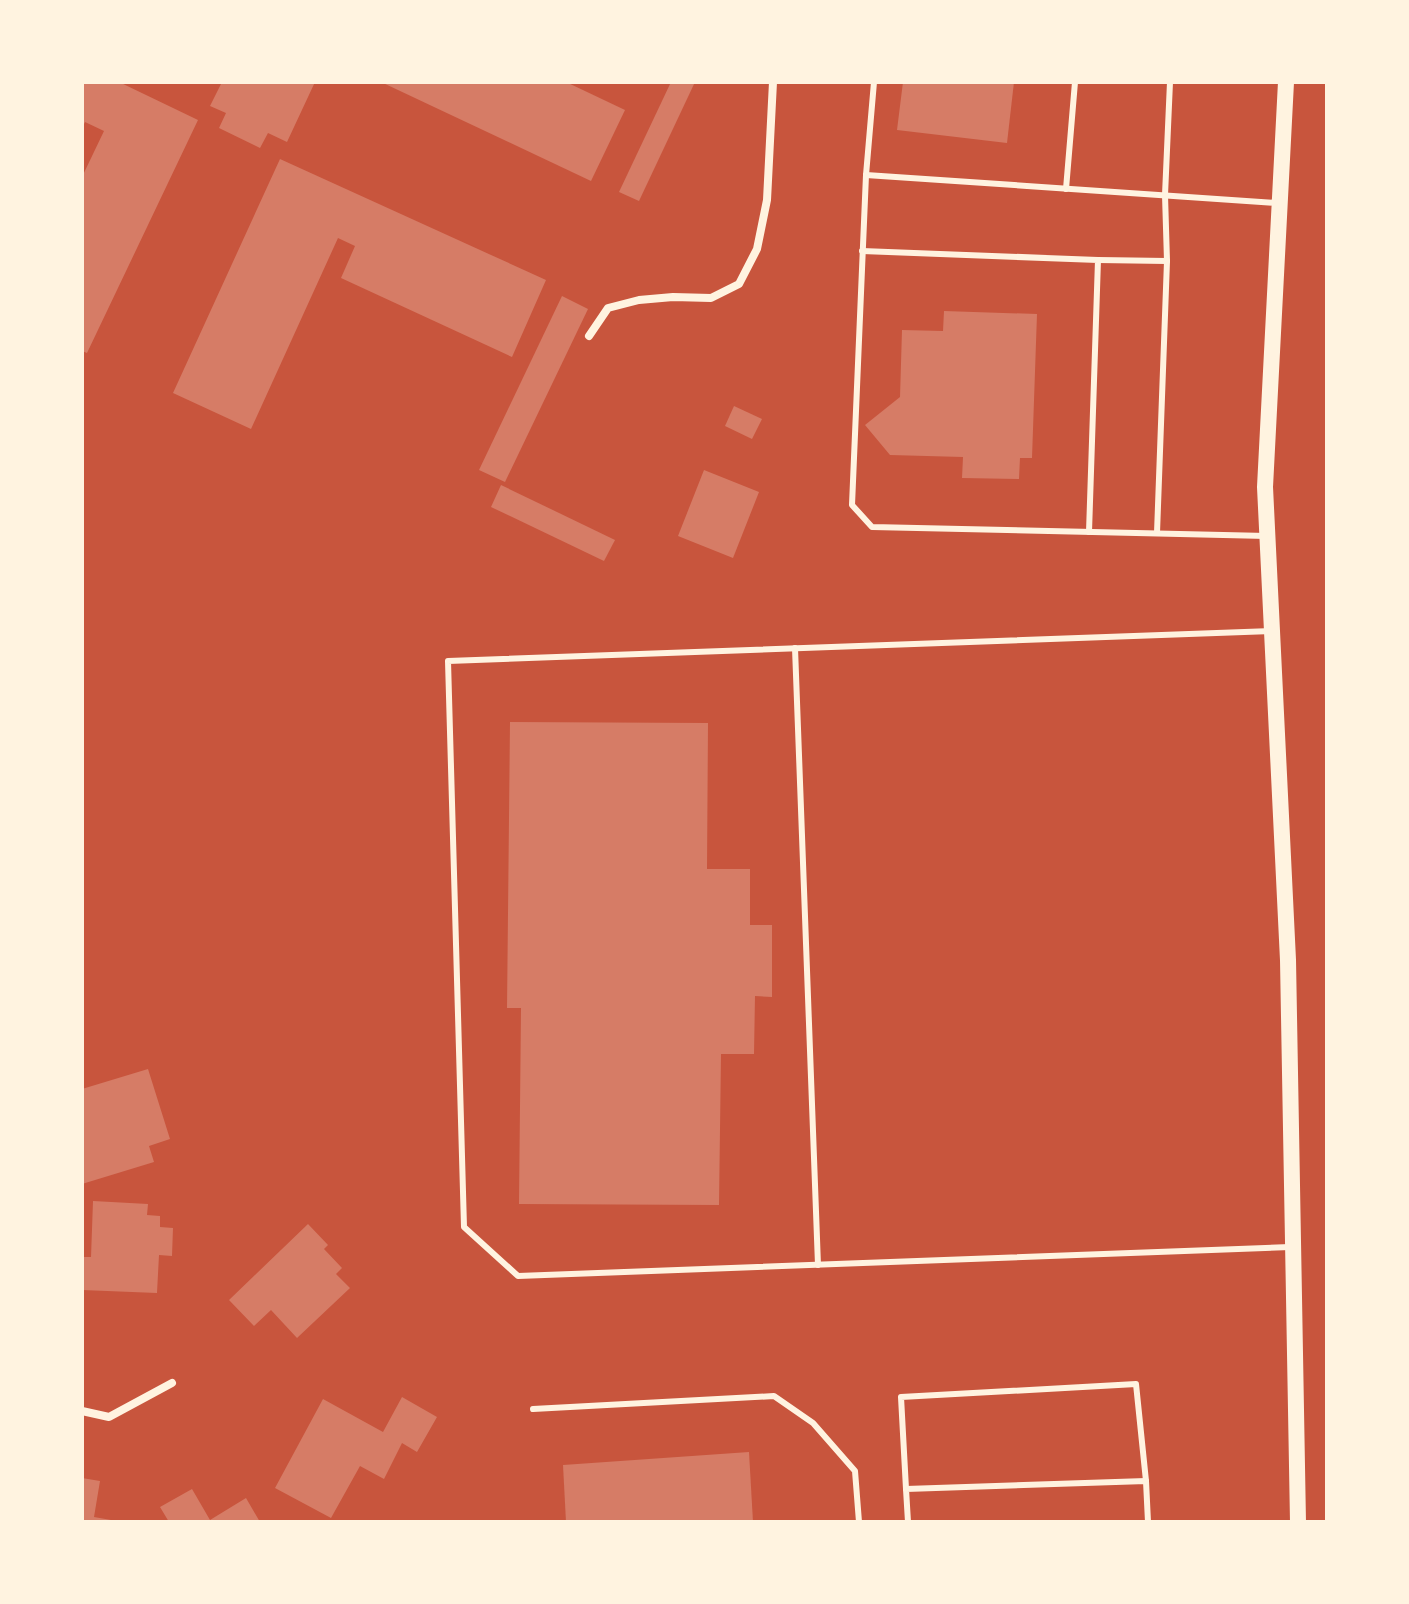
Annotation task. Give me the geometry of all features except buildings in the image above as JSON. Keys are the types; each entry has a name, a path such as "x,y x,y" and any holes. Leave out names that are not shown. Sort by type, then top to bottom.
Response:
{"main road":[{"path":"1286,82 1265,487 1288,960 1298,1522"}],"street":[{"path":"589,336 608,308 639,300 711,298 739,284 757,249 767,200 773,82"},
{"path":"82,1411 109,1417 172,1383"}],"lane":[{"path":"874,82 862,251 852,505 872,527 1267,536"},
{"path":"1066,189 1075,82"},
{"path":"1157,533 1170,82"},
{"path":"866,175 1280,203"},
{"path":"862,251 1167,261"},
{"path":"1089,532 1098,260"},
{"path":"1272,631 448,661 464,1227 518,1276 1294,1246"},
{"path":"795,648 818,1265"},
{"path":"908,1522 901,1397 1136,1384 1148,1522"},
{"path":"533,1409 774,1396 813,1423 855,1471 859,1522"},
{"path":"906,1489 1146,1481"}]}
